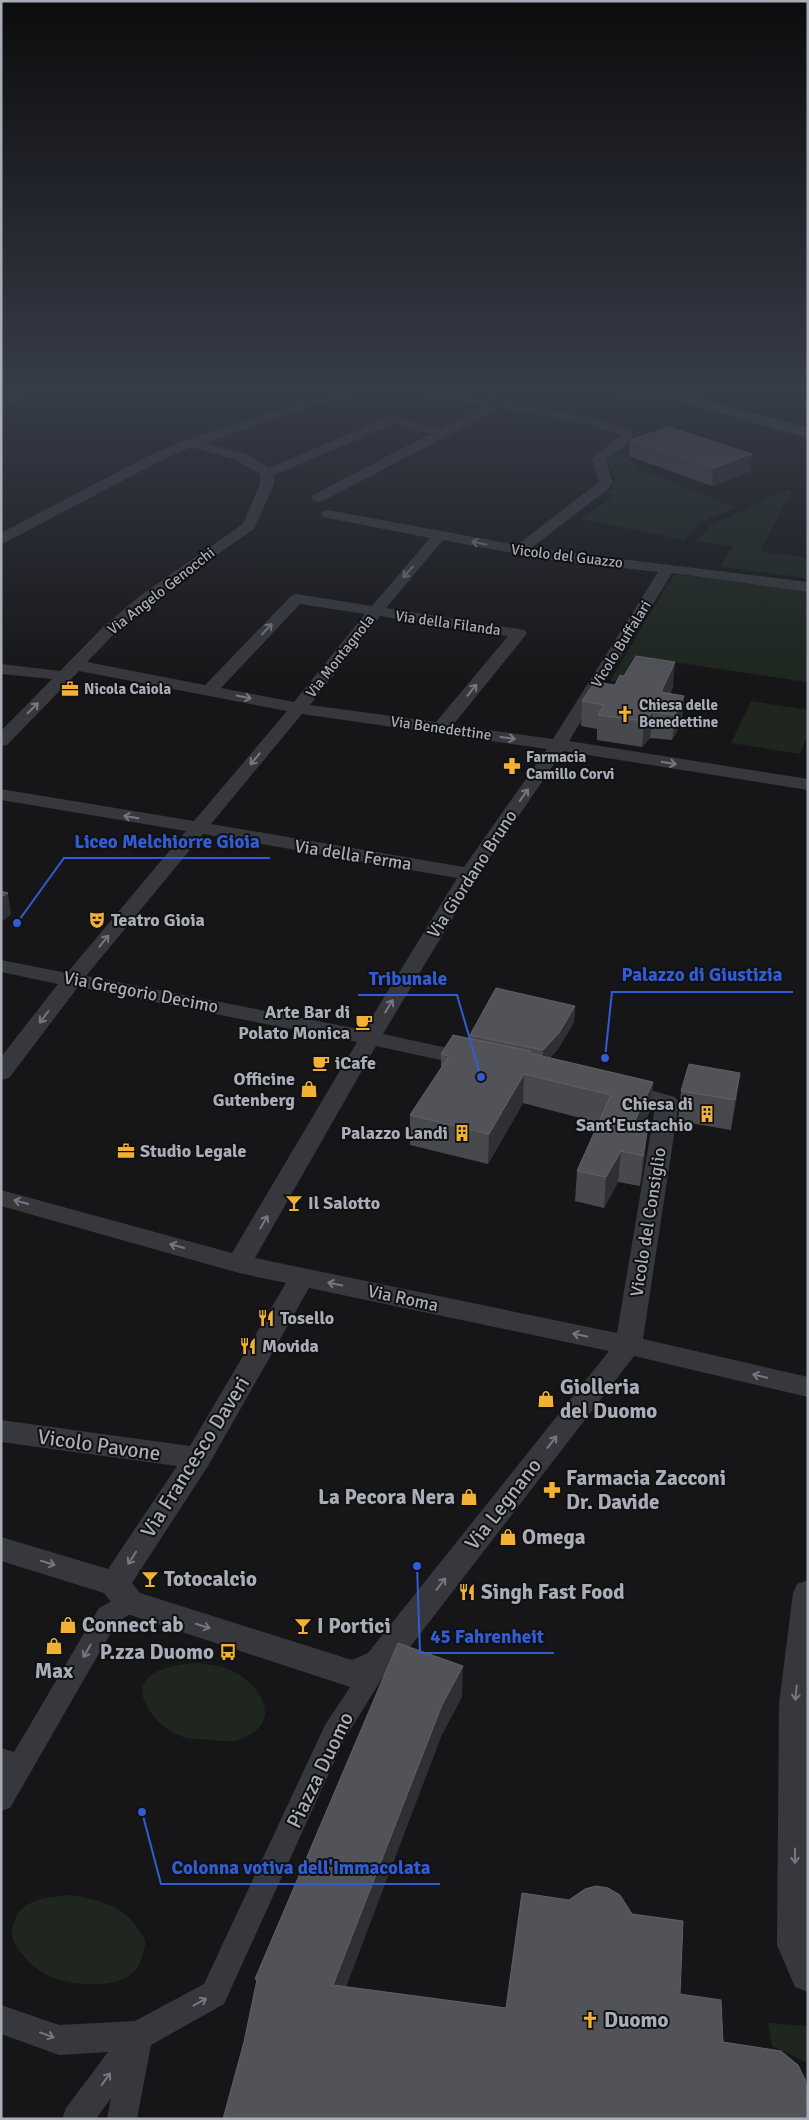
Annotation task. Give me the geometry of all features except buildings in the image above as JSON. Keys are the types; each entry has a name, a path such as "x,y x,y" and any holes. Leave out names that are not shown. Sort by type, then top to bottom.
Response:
{"street":[{"path":"1,539 103,485"},
{"name":"Via Angelo Genocchi","path":"1,740 110,629 146,598 248,526 267,485"},
{"path":"318,498 343,485"},
{"path":"518,551 604,485"},
{"name":"Vicolo del Guazzo","path":"328,514 518,551 668,568 808,587"},
{"name":"Via Montagnola","path":"1,1073 73,979 440,535"},
{"name":"Vicolo Buffalari","path":"558,745 668,568"},
{"path":"210,690 296,599 375,612"},
{"name":"Via della Filanda","path":"375,612 519,633 442,728"},
{"name":"Via Benedettine","path":"1,669 70,671 210,690 298,708 558,745 808,785"},
{"name":"Via Giordano Bruno","path":"239,1264 370,1038 469,874 558,745"},
{"name":"Via della Ferma","path":"1,794 196,829 469,874"},
{"name":"Via Gregorio Decimo","path":"1,966 370,1038"},
{"path":"370,1038 494,1065"},
{"name":"Vicolo del Consiglio","path":"600,1088 667,1102 628,1345"},
{"name":"Via Roma","path":"1,1198 239,1264 628,1345 808,1387"},
{"name":"Via Francesco Daveri","path":"122,1593 302,1277"},
{"name":"Via Legnano","path":"379,1664 628,1345"},
{"name":"Vicolo Pavone","path":"1,1431 198,1458"},
{"path":"1,1549 353,1674 379,1664"},
{"path":"1,1799 11,1763 122,1593"},
{"path":"801,1960 795,1704 808,1593"},
{"name":"Piazza Duomo","path":"1,2019 59,2040 138,2036 214,1994 334,1733 379,1664"},
{"path":"77,2119 138,2036"},
{"path":"122,2119 138,2036"}],"shaded area":[{"path":"614,485 679,485 735,507 699,523 684,540 581,519 615,495 608,493"},
{"path":"788,490 792,491 760,551 808,558 806,578 720,567 733,546 696,541 711,525"},
{"path":"674,574 808,591 808,677 806,682 667,661 625,683 610,681"},
{"path":"751,701 808,710 808,734 800,754 731,743"},
{"path":"197,1663 220,1666 234,1671 253,1687 260,1696 264,1707 264,1717 260,1727 240,1740 192,1739 171,1732 155,1718 146,1704 142,1692 144,1683 159,1670"},
{"path":"71,1895 91,1899 118,1909 133,1922 143,1936 145,1943 141,1961 136,1970 124,1979 105,1984 65,1981 42,1972 16,1946 12,1934 13,1926 23,1908 37,1900"},
{"path":"768,2023 808,2026 808,2063 772,2046"}],"place":[{"name":"Nicola Caiola","path":"70,689"},
{"name":"Chiesa delle Benedettine","path":"625,714"},
{"name":"Farmacia Camillo Corvi","path":"512,766"},
{"name":"Teatro Gioia","path":"97,920"},
{"name":"Liceo Melchiorre Gioia","path":"17,923"},
{"name":"Arte Bar di Polato Monica","path":"364,1022"},
{"name":"Palazzo di Giustizia","path":"605,1058"},
{"name":"iCafe","path":"321,1063"},
{"name":"Tribunale","path":"481,1077"},
{"name":"Officine Gutenberg","path":"309,1089"},
{"name":"Chiesa di Sant'Eustachio","path":"707,1114"},
{"name":"Palazzo Landi","path":"462,1133"},
{"name":"Studio Legale","path":"126,1151"},
{"name":"Il Salotto","path":"294,1203"},
{"name":"Tosello","path":"266,1318"},
{"name":"Movida","path":"248,1346"},
{"name":"Giolleria del Duomo","path":"546,1399"},
{"name":"Farmacia Zacconi Dr. Davide","path":"552,1490"},
{"name":"La Pecora Nera","path":"469,1497"},
{"name":"Omega","path":"508,1537"},
{"name":"45 Fahrenheit","path":"417,1566"},
{"name":"Totocalcio","path":"150,1579"},
{"name":"Singh Fast Food","path":"467,1592"},
{"name":"Connect ab","path":"68,1625"},
{"name":"I Portici","path":"303,1626"},
{"name":"Max","path":"54,1646"},
{"name":"P.zza Duomo","path":"228,1652"},
{"name":"Colonna votiva dell'Immacolata","path":"142,1812"},
{"name":"Duomo","path":"590,2020"}]}
